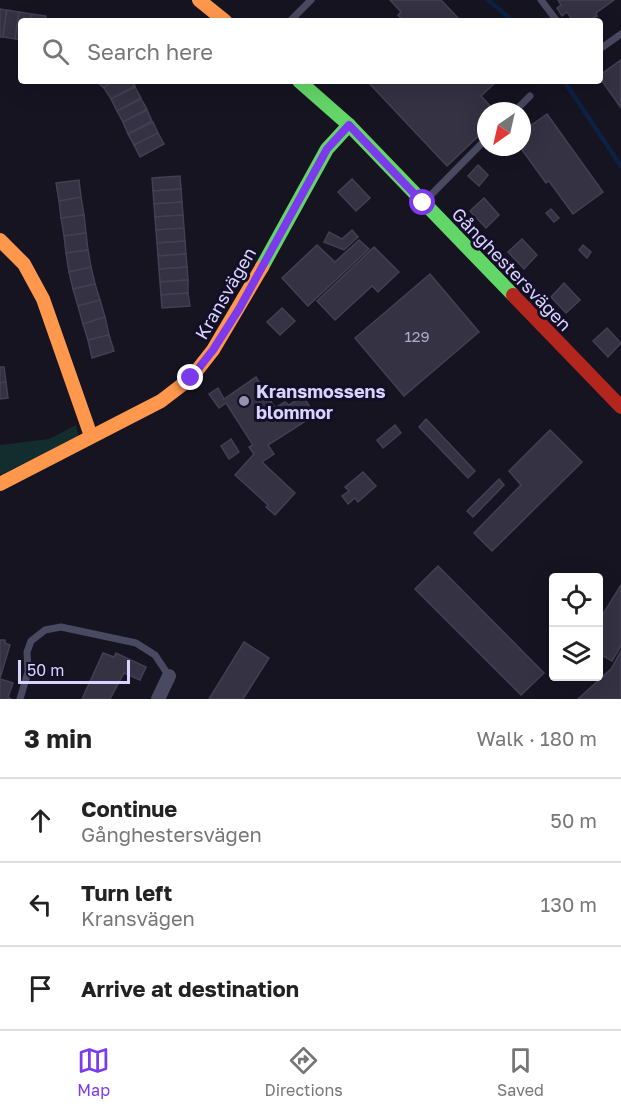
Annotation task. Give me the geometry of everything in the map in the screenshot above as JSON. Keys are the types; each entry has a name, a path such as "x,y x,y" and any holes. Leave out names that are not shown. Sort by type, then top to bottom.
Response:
{"street":[{"path":"199,0 221,18"},
{"name":"Gånghestersvägen","path":"302,84 349,125 621,407"},
{"name":"Kransvägen","path":"0,484 161,402 191,378 213,350 239,309 327,149 349,125"},
{"path":"0,240 24,264 43,299 91,436"},
{"path":"158,699 169,676"}],"lane":[{"path":"293,18 311,0"},
{"path":"541,0 555,18"},
{"path":"603,47 621,34"},
{"path":"524,102 530,96"},
{"path":"423,203 477,148"},
{"path":"20,699 28,672 27,652 31,641 45,630 61,627 136,643 155,656 169,676"}],"green space":[{"path":"76,425 79,437 0,475 0,445 49,439"}],"building":[{"path":"390,0 441,0 458,18 400,18 398,15 401,12"},
{"path":"558,0 614,0 592,18 571,18 567,12 562,16 557,8 561,5"},
{"path":"0,9 6,10 3,37 0,37"},
{"path":"7,10 19,12 15,39 3,37"},
{"path":"19,12 31,14 31,18 18,18"},
{"path":"32,14 46,16 45,18 31,18"},
{"path":"18,19 18,40 15,39"},
{"path":"621,60 621,108 603,82 603,73"},
{"path":"109,84 134,84 135,86 111,99 104,88"},
{"path":"370,84 494,84 481,96 487,102 477,102 477,138 447,166"},
{"path":"135,87 141,98 117,111 111,99"},
{"path":"141,99 147,109 123,122 117,111"},
{"path":"147,110 152,121 128,134 123,122"},
{"path":"547,114 603,192 573,214 549,181 546,183 526,156 531,156 531,126"},
{"path":"153,122 158,133 134,145 128,134"},
{"path":"158,133 164,144 140,157 134,145"},
{"path":"478,165 488,175 479,186 468,176"},
{"path":"180,176 181,189 153,191 152,178"},
{"path":"352,179 370,198 356,211 338,192"},
{"path":"79,180 81,197 59,201 56,183"},
{"path":"181,189 182,202 154,204 153,191"},
{"path":"81,197 84,215 61,218 59,201"},
{"path":"484,198 499,215 486,228 470,211"},
{"path":"182,202 183,215 155,217 154,204"},
{"path":"551,209 559,218 554,222 546,213"},
{"path":"84,215 86,233 64,236 61,218"},
{"path":"183,215 184,228 156,230 155,217"},
{"path":"184,228 185,241 157,243 156,230"},
{"path":"352,230 358,237 344,250 324,242 329,232 342,239"},
{"path":"86,233 88,250 66,253 64,236"},
{"path":"522,239 537,255 524,269 508,252"},
{"path":"359,240 369,249 308,306 282,278 317,245 335,262"},
{"path":"185,241 186,254 158,256 157,243"},
{"path":"583,245 591,252 587,258 579,250"},
{"path":"374,247 399,272 378,292 372,286 335,320 317,301"},
{"path":"88,250 91,267 69,272 66,253"},
{"path":"186,254 187,267 159,269 158,256"},
{"path":"91,267 95,284 73,289 69,272"},
{"path":"187,267 188,280 160,282 159,269"},
{"path":"430,274 479,332 404,396 355,338"},
{"path":"188,280 188,293 161,295 160,282"},
{"path":"564,283 580,300 566,313 551,297"},
{"path":"95,284 100,300 78,306 73,289"},
{"path":"188,293 190,306 162,308 161,295"},
{"path":"100,300 105,317 83,324 78,306"},
{"path":"282,308 295,321 280,335 267,322"},
{"path":"105,317 109,335 88,340 83,324"},
{"path":"607,328 621,343 608,357 593,341"},
{"path":"109,335 114,351 92,358 88,340"},
{"path":"0,367 4,367 6,382 0,383"},
{"path":"256,377 275,408 285,402 289,405 303,396 315,415 268,445 274,454 262,462 295,493 275,515 266,507 268,505 235,475 254,454 249,447 253,445 226,403 219,408 209,394 218,388 224,399"},
{"path":"6,382 8,398 0,399 0,383"},
{"path":"426,419 475,471 468,478 419,427"},
{"path":"395,425 401,433 383,448 377,440"},
{"path":"550,430 582,462 492,551 474,533 521,485 509,471"},
{"path":"231,439 239,452 229,459 221,446"},
{"path":"363,472 376,486 358,502 355,498 348,504 342,496 349,491 345,487"},
{"path":"499,479 504,485 473,517 467,511"},
{"path":"438,566 544,673 521,695 415,589"},
{"path":"621,585 621,646 612,661 603,656 603,614"},
{"path":"0,640 5,640 5,643 10,645 0,678"},
{"path":"244,642 269,658 243,699 209,699"},
{"path":"621,651 621,699 578,699 598,681 603,681 603,676 611,669"},
{"path":"103,653 114,657 116,653 146,667 140,680 124,673 110,699 82,699"},
{"path":"0,679 13,683 8,697 11,699 0,699"}],"waterway":[{"path":"488,0 509,18"},
{"path":"566,84 621,166"}],"traffic: fast":[{"path":"302,84 349,125 513,295"},
{"path":"262,267 327,149 349,125"}],"traffic: slow":[{"path":"199,0 221,18"},
{"path":"0,240 24,264 43,299 91,436"},
{"path":"0,484 161,401 191,378 213,350 262,267"}],"traffic: jam":[{"path":"513,295 621,407"}],"place":[{"name":"Kransmossens blommor","path":"244,401"}],"route":[{"path":"191,378 213,350 239,309 327,149 349,125 423,203"}]}
